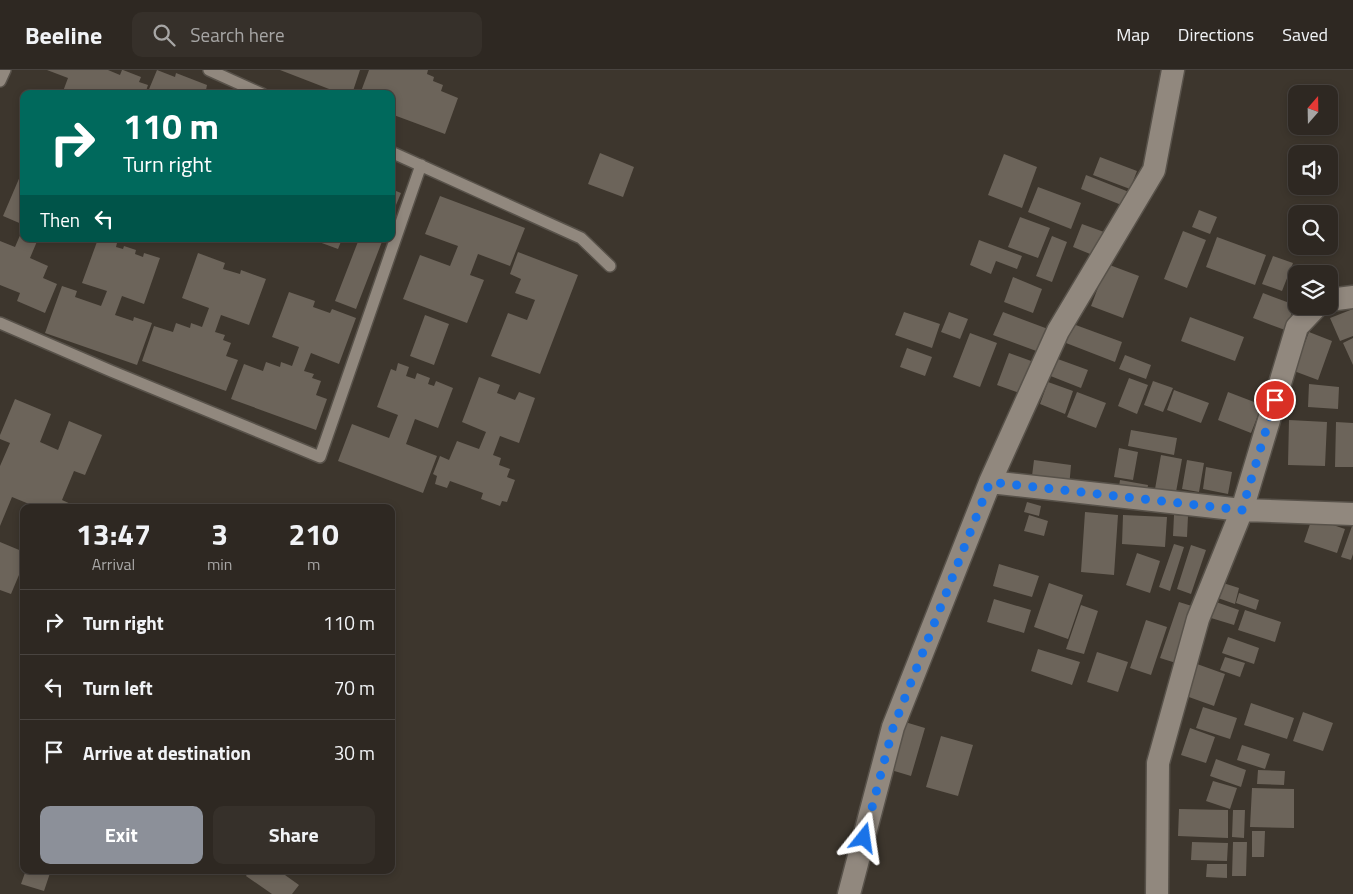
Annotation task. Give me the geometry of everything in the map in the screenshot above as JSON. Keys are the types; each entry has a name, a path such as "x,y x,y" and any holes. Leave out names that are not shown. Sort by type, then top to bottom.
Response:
{"street":[{"path":"849,894 893,728 990,482 1058,331 1154,170 1173,70"},
{"path":"1338,299 1353,297"},
{"path":"1157,894 1158,763 1198,619 1242,510 1297,327 1309,315"},
{"path":"990,482 1242,510 1353,514"}],"lane":[{"path":"0,80 4,70"},
{"path":"209,70 253,90"},
{"path":"395,154 581,238 610,266"},
{"path":"395,240 421,165"},
{"path":"0,323 111,372 320,457 394,242"}],"building":[{"path":"47,70 108,70 120,75 123,70 141,77 139,82 148,85 146,90 64,90 68,78"},
{"path":"157,70 175,77 176,73 207,85 206,90 149,90"},
{"path":"280,70 360,70 353,90 332,90"},
{"path":"369,70 428,70 427,74 434,77 433,81 443,85 441,91 458,98 445,134 395,115 395,90 362,90"},
{"path":"600,153 634,167 623,197 588,184"},
{"path":"1004,154 1037,167 1022,208 988,195"},
{"path":"1100,157 1137,171 1130,189 1093,175"},
{"path":"1086,175 1129,192 1124,206 1081,189"},
{"path":"20,176 20,223 3,216"},
{"path":"1038,187 1081,203 1071,229 1028,212"},
{"path":"395,191 401,193 395,207"},
{"path":"440,196 525,228 510,266 478,254 470,275 484,280 467,323 403,299 420,255 450,266 458,246 425,234"},
{"path":"1199,210 1217,217 1210,234 1192,227"},
{"path":"1020,217 1050,228 1038,258 1008,247"},
{"path":"1082,224 1104,232 1095,256 1073,247"},
{"path":"1183,231 1206,240 1187,288 1164,279"},
{"path":"20,235 20,242 37,242 30,258 48,266 43,278 57,284 45,313 17,301 20,293 0,285 0,241 15,247"},
{"path":"1052,236 1067,242 1052,282 1036,276"},
{"path":"1217,237 1266,255 1255,285 1206,267"},
{"path":"979,240 1022,256 1017,269 996,261 991,274 970,265"},
{"path":"97,242 114,242 117,243 116,247 123,249 124,246 136,250 135,254 143,257 144,253 160,258 144,304 122,296 115,315 133,321 134,317 152,323 137,365 45,333 62,286 77,291 75,297 101,306 107,291 82,283"},
{"path":"319,242 341,242 338,249"},
{"path":"358,242 382,242 356,309 335,301"},
{"path":"518,252 578,275 540,374 491,356 508,313 527,320 535,300 515,293 521,279 510,274"},
{"path":"198,253 225,263 223,269 240,274 241,270 266,279 249,325 221,315 215,332 225,335 223,340 231,343 226,356 238,360 226,391 142,361 154,326 173,332 176,323 190,328 191,323 202,327 209,308 182,298"},
{"path":"1273,256 1293,263 1292,265 1288,265 1288,276 1282,291 1262,284"},
{"path":"1107,264 1139,276 1123,318 1091,306"},
{"path":"1013,277 1042,289 1033,313 1004,302"},
{"path":"289,292 315,301 313,307 330,313 332,309 356,318 339,364 311,353 304,371 314,374 312,378 321,381 316,395 327,399 316,430 231,399 244,364 263,371 266,362 280,367 281,362 292,366 299,347 272,337"},
{"path":"1263,293 1288,302 1288,315 1291,315 1285,330 1253,318"},
{"path":"1353,309 1353,336 1340,341 1330,318"},
{"path":"904,312 940,324 932,348 895,335"},
{"path":"949,312 968,319 960,339 941,332"},
{"path":"1003,312 1048,329 1039,352 993,335"},
{"path":"425,315 449,324 434,365 410,356"},
{"path":"1190,317 1244,337 1235,361 1181,341"},
{"path":"1073,324 1122,342 1115,362 1066,343"},
{"path":"1309,332 1332,341 1318,380 1294,371"},
{"path":"970,333 997,343 980,387 953,377"},
{"path":"1353,338 1353,365 1343,343"},
{"path":"907,348 932,357 925,376 900,367"},
{"path":"1009,353 1034,362 1022,394 997,385"},
{"path":"1125,355 1151,365 1146,379 1119,369"},
{"path":"1055,358 1088,370 1081,388 1048,375"},
{"path":"398,363 409,367 406,376 415,379 417,373 430,378 428,384 434,386 436,381 453,388 438,428 415,419 406,444 437,456 423,493 338,461 352,424 389,438 398,415 377,407 391,369 396,371"},
{"path":"479,377 500,385 497,393 515,400 519,392 535,398 519,443 500,436 493,455 501,458 499,465 510,469 507,477 515,480 507,502 502,501 500,506 481,499 483,493 450,481 447,488 435,484 437,476 433,474 440,456 449,460 457,441 479,449 486,432 462,422"},
{"path":"1129,378 1148,385 1137,414 1118,406"},
{"path":"1153,381 1173,388 1163,412 1144,405"},
{"path":"1048,382 1073,391 1065,414 1040,404"},
{"path":"1309,384 1339,387 1338,409 1308,407"},
{"path":"1174,390 1209,403 1201,423 1167,410"},
{"path":"1077,392 1106,403 1096,428 1067,417"},
{"path":"1228,392 1262,405 1251,433 1218,420"},
{"path":"15,399 51,414 40,442 58,450 69,421 102,435 85,475 74,471 62,500 71,504 29,504 12,497 0,526 0,466 10,443 0,439"},
{"path":"1289,420 1327,422 1325,466 1288,465"},
{"path":"1336,422 1353,423 1353,467 1335,467"},
{"path":"1131,430 1177,438 1174,455 1128,446"},
{"path":"1119,448 1138,452 1133,480 1114,477"},
{"path":"1161,455 1182,459 1176,492 1155,489"},
{"path":"1034,460 1071,465 1069,488 1031,484"},
{"path":"1187,460 1204,463 1199,492 1182,489"},
{"path":"1206,467 1232,472 1228,494 1203,489"},
{"path":"1120,480 1148,485 1146,497 1118,493"},
{"path":"1027,502 1041,506 1039,516 1024,512"},
{"path":"1085,512 1118,515 1114,575 1081,572"},
{"path":"1029,515 1048,521 1044,536 1024,531"},
{"path":"1123,515 1167,517 1165,547 1122,544"},
{"path":"1174,515 1188,516 1187,537 1173,536"},
{"path":"1312,518 1345,529 1337,553 1304,542"},
{"path":"1352,526 1353,554 1351,560 1341,557"},
{"path":"0,542 20,550 20,573 11,594 0,590"},
{"path":"1174,544 1184,547 1170,591 1159,587"},
{"path":"1191,545 1206,550 1191,594 1177,589"},
{"path":"1137,553 1160,561 1150,593 1126,585"},
{"path":"999,564 1039,576 1032,597 993,586"},
{"path":"1220,582 1239,588 1235,604 1215,597"},
{"path":"1049,583 1083,595 1068,639 1034,627"},
{"path":"1239,593 1259,600 1256,610 1236,603"},
{"path":"994,599 1031,610 1024,633 987,622"},
{"path":"1179,602 1195,607 1176,663 1160,658"},
{"path":"1216,602 1239,610 1234,625 1211,618"},
{"path":"1081,605 1098,611 1084,654 1066,649"},
{"path":"1245,610 1281,622 1275,642 1238,630"},
{"path":"1146,620 1167,627 1151,675 1130,668"},
{"path":"1228,637 1259,648 1254,664 1222,653"},
{"path":"1038,649 1080,662 1072,685 1031,671"},
{"path":"1097,652 1128,662 1118,692 1087,682"},
{"path":"1225,657 1245,663 1240,677 1220,670"},
{"path":"1197,664 1225,674 1214,706 1186,696"},
{"path":"1251,703 1294,718 1287,739 1244,725"},
{"path":"1203,707 1237,718 1230,739 1196,728"},
{"path":"1303,712 1333,723 1323,751 1293,741"},
{"path":"905,722 925,728 911,776 891,770"},
{"path":"1190,728 1215,737 1206,763 1181,755"},
{"path":"941,736 973,745 958,796 926,787"},
{"path":"1242,745 1270,754 1265,769 1237,760"},
{"path":"1216,759 1246,770 1241,787 1210,776"},
{"path":"1258,770 1285,771 1284,785 1257,784"},
{"path":"1213,781 1237,788 1230,809 1206,801"},
{"path":"1252,788 1294,789 1294,828 1250,827"},
{"path":"1179,809 1228,810 1228,838 1178,836"},
{"path":"1233,810 1245,810 1244,838 1232,837"},
{"path":"1252,831 1265,831 1264,857 1252,857"},
{"path":"1192,842 1228,843 1227,861 1191,860"},
{"path":"1233,842 1247,842 1246,876 1232,876"},
{"path":"1207,864 1227,864 1227,878 1206,877"},
{"path":"25,874 50,874 44,891 21,884"},
{"path":"247,874 284,874 299,885 292,894 272,894 246,876"}],"route":[{"path":"864,838 893,728 990,482 1242,510 1275,400"}]}
